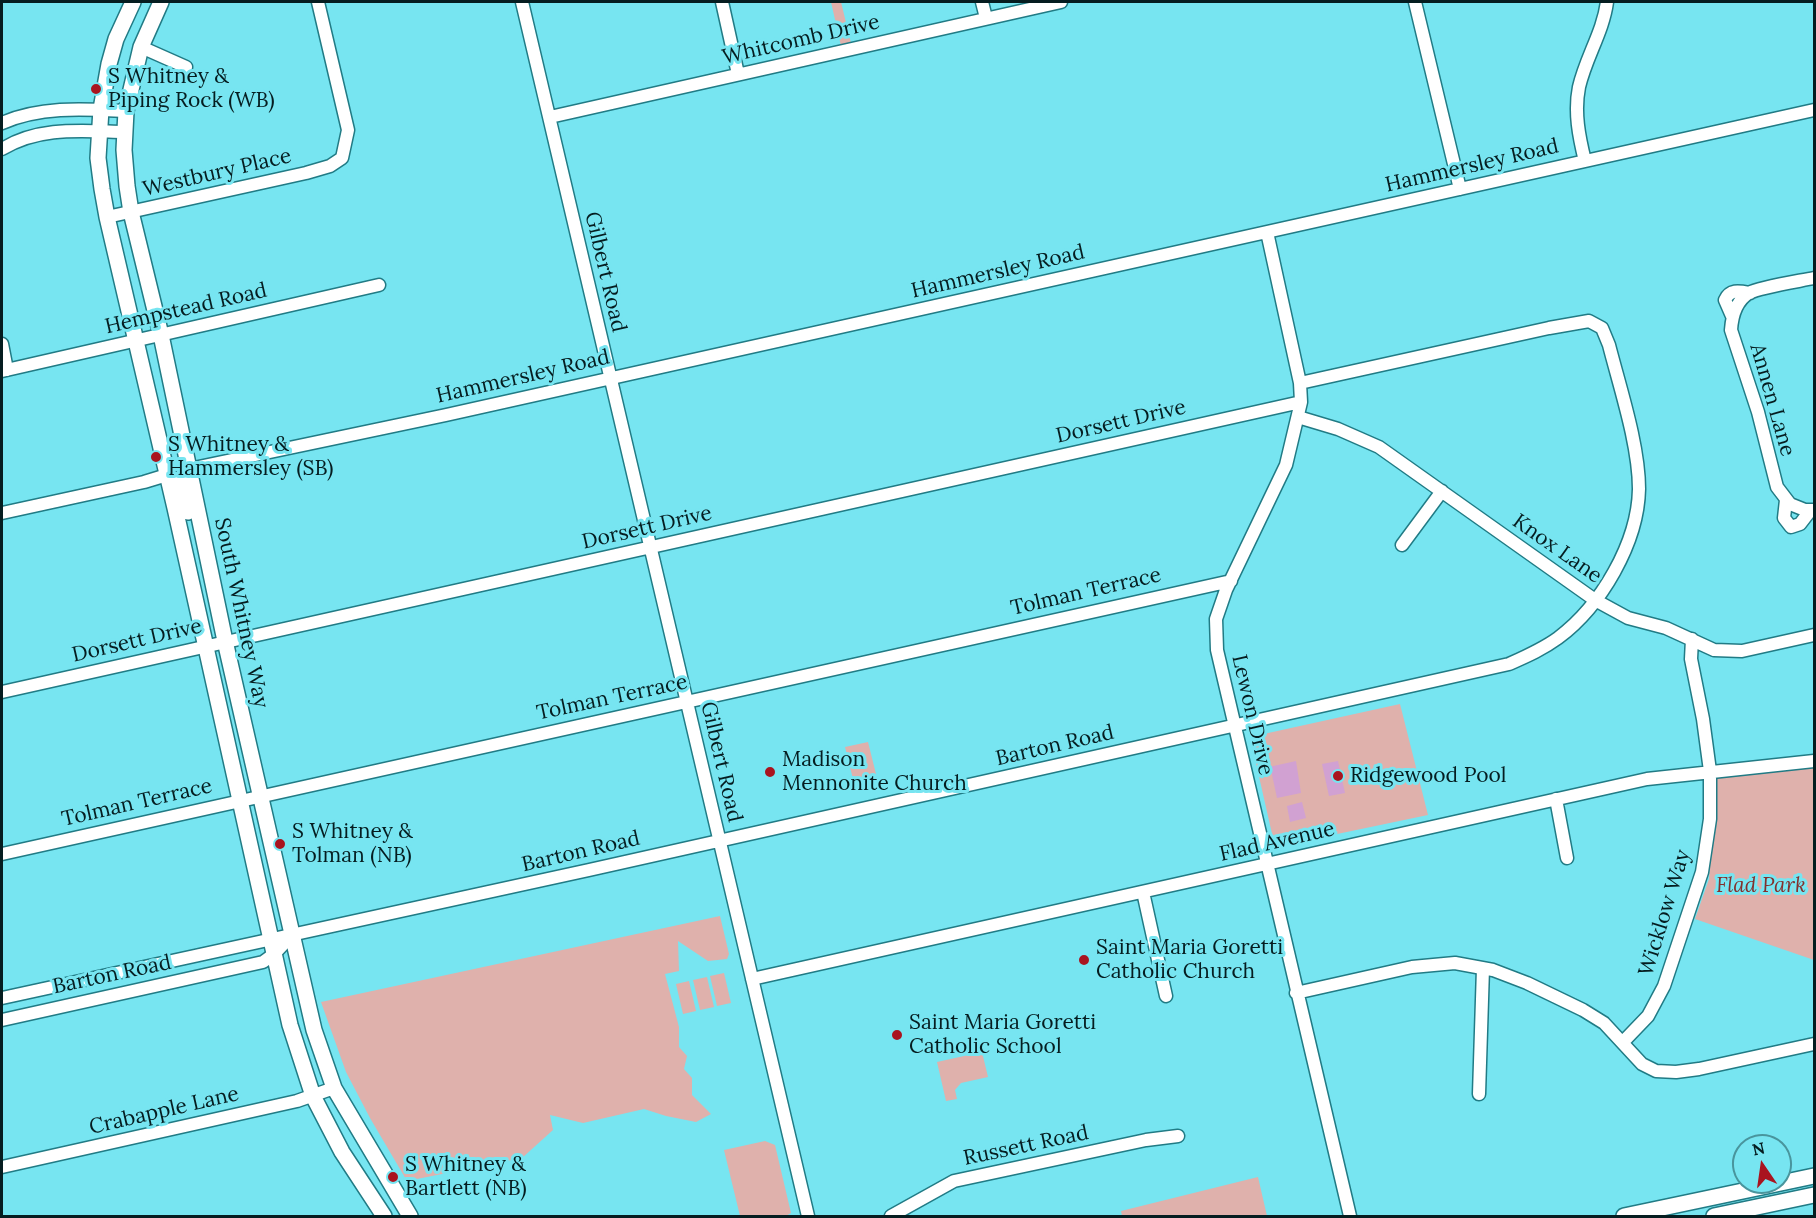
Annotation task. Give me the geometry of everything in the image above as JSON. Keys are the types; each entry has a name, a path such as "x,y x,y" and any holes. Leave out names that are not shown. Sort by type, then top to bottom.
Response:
{"main road":[{"name":"South Whitney Way","path":"133,2 116,39 98,131 98,158 107,216 290,1025 313,1096 342,1152 382,1216"},
{"name":"South Whitney Way","path":"161,2 141,47 126,111 124,132 131,212 161,335 225,641 314,1030 334,1088 405,1210"},
{"path":"167,475 182,489 203,567 214,591"},
{"path":"1624,1216 1815,1176"},
{"path":"1714,1216 1815,1195"}],"street":[{"name":"Westbury Place","path":"107,216 306,173 342,158 348,130 318,2"},
{"name":"Gilbert Road","path":"522,2 808,1216"},
{"path":"722,2 738,74"},
{"path":"982,2 986,18"},
{"name":"Whitcomb Drive","path":"550,117 1061,2"},
{"path":"1415,2 1460,189"},
{"path":"1586,161 1577,116 1579,88 1605,18 1607,2"},
{"path":"141,47 186,67"},
{"path":"14,141 2,122 63,109 126,111"},
{"name":"Hammersley Road","path":"189,469 312,444 1815,110"},
{"path":"2,148 34,134 58,131 124,132"},
{"name":"Lewon Drive","path":"1268,232 1300,383 1301,402 1286,465 1231,580 1216,619 1216,650 1350,1216"},
{"name":"Annen Lane","path":"1813,510 1797,508 1786,500 1777,487 1755,401 1735,348 1731,330 1732,316 1725,300 1727,295 1737,291 1747,296 1815,278"},
{"name":"Hempstead Road","path":"4,370 379,285"},
{"name":"Barton Road","path":"2,998 719,842 1509,664 1535,653 1560,637 1595,600 1614,575 1635,519 1639,489 1636,455 1609,345 1602,328 1589,321 1549,328 1300,383"},
{"path":"2,344 4,370"},
{"name":"Dorsett Drive","path":"2,692 1301,402"},
{"name":"Knox Lane","path":"1298,417 1338,429 1379,447 1595,600 1628,618 1666,628 1714,650 1742,651 1815,635"},
{"path":"2,513 132,485 167,475"},
{"path":"1402,545 1442,491"},
{"path":"1786,500 1784,518 1791,527 1800,524 1813,510"},
{"name":"Tolman Terrace","path":"2,854 1231,580"},
{"name":"Wicklow Way","path":"1623,1042 1648,1016 1664,986 1702,872 1710,819 1710,771 1691,659 1692,639"},
{"name":"Flad Avenue","path":"752,979 1647,779 1815,761"},
{"path":"1556,800 1568,858"},
{"path":"1143,892 1166,996"},
{"name":"Barton Road","path":"2,1020 263,962 292,935"},
{"path":"1296,993 1372,975 1434,964 1455,963 1493,970 1527,983 1583,1010 1604,1023 1642,1064 1656,1071 1676,1072 1699,1069 1815,1044"},
{"path":"1479,1094 1483,968"},
{"name":"Crabapple Lane","path":"2,1167 297,1101 334,1088"},
{"name":"Russett Road","path":"891,1216 954,1181 1136,1142 1178,1136"},
{"path":"382,1216 405,1210"}],"green space":[{"path":"831,2 841,2 851,43 841,46"},
{"name":"Ridgewood Pool","path":"1400,704 1428,815 1275,847 1250,737"},
{"path":"868,742 876,774 853,779 845,747"},
{"name":"Flad Park","path":"1814,767 1814,960 1695,919 1709,879 1715,778"},
{"path":"720,916 729,954 727,959 708,961 678,941 679,971 665,974 679,1027 679,1047 687,1056 684,1069 692,1078 692,1095 711,1114 696,1122 644,1109 583,1123 550,1115 553,1130 522,1158 407,1181 346,1072 321,1002"},
{"path":"724,973 731,1003 717,1006 710,976"},
{"path":"707,977 714,1007 700,1010 693,980"},
{"path":"689,981 696,1011 683,1014 676,984"},
{"path":"982,1052 988,1077 961,1083 955,1090 957,1099 946,1101 937,1062"},
{"path":"765,1141 775,1145 791,1213 786,1216 740,1216 724,1150"},
{"path":"1258,1177 1267,1216 1122,1216 1121,1211"}],"shaded area":[{"path":"1296,761 1301,793 1277,798 1269,767"},
{"path":"1338,761 1345,793 1329,796 1322,764"},
{"path":"1302,802 1306,818 1290,822 1287,806"}],"place":[{"name":"S Whitney & Piping Rock (WB)","path":"96,89"},
{"name":"S Whitney & Hammersley (SB)","path":"156,457"},
{"name":"Madison Mennonite Church","path":"770,772"},
{"name":"Ridgewood Pool","path":"1338,776"},
{"name":"S Whitney & Tolman (NB)","path":"280,844"},
{"name":"Saint Maria Goretti Catholic Church","path":"1084,960"},
{"name":"Saint Maria Goretti Catholic School","path":"897,1035"},
{"name":"S Whitney & Bartlett (NB)","path":"393,1177"}]}
